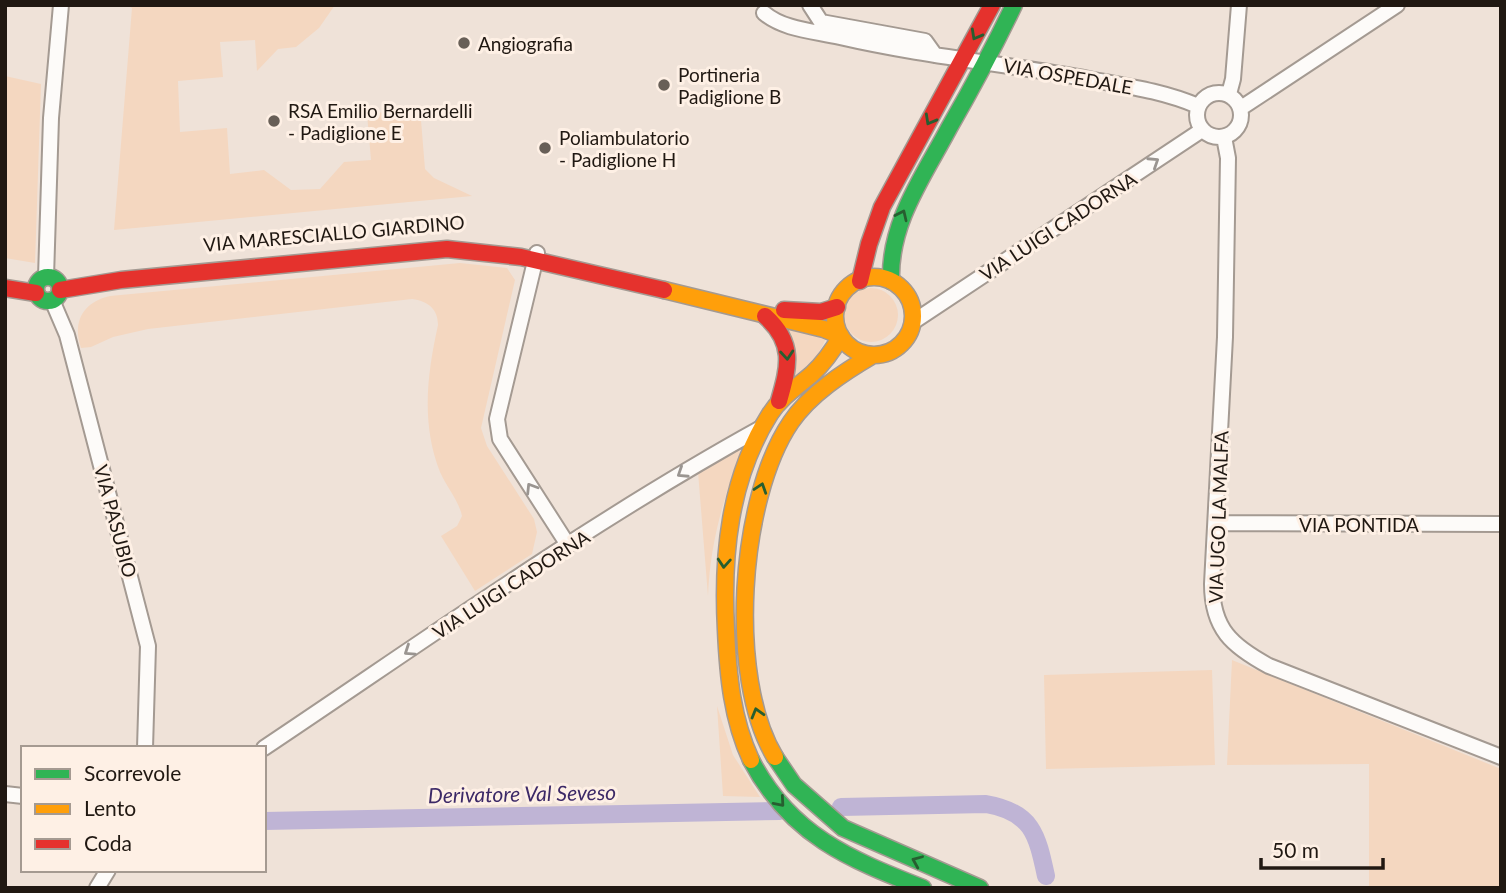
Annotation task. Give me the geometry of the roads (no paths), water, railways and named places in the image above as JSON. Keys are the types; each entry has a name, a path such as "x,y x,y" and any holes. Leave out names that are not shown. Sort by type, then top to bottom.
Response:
{"main road":[{"path":"860,281 874,226 882,207 992,5"},
{"path":"891,281 890,260 894,233 1014,5"},
{"name":"VIA MARESCIALLO GIARDINO","path":"48,288 447,248 536,256 783,310 821,312 837,307"},
{"name":"VIA MARESCIALLO GIARDINO","path":"536,256 824,329 841,336"},
{"path":"873,355 851,348 841,336 836,319 837,307 848,288 860,281 875,278 891,281 906,295 912,308 913,321 907,337 889,352 873,355 849,370 790,423 776,448 754,510 746,573 746,613 753,700 761,728 786,775 825,815 846,830 980,888"},
{"path":"5,280 48,288"},
{"path":"5,288 48,288"},
{"path":"765,316 780,330 789,355 788,371 779,401 762,427 742,471 733,504 723,572 727,666 741,736 767,788 811,833 834,850 923,888"},
{"path":"779,401 818,369 841,336"}],"street":[{"name":"VIA OSPEDALE","path":"810,5 821,22 925,41 935,55"},
{"path":"1229,94 1233,79 1239,5"},
{"path":"1241,108 1396,5"},
{"name":"VIA PASUBIO","path":"56,6 48,288 67,335 148,646 145,746"},
{"name":"VIA OSPEDALE","path":"764,13 779,23 935,55 986,61 1155,91 1198,106"},
{"path":"1213,93 1229,94 1241,108 1238,127 1224,137 1216,137 1202,130 1197,120 1198,106 1205,97 1213,93"},
{"name":"VIA LUIGI CADORNA","path":"913,321 1202,130"},
{"name":"VIA UGO LA MALFA","path":"1224,137 1228,172 1225,337 1212,601 1223,631 1236,645 1269,666 1501,757"},
{"path":"536,256 497,428 500,439 568,545"},
{"name":"VIA LUIGI CADORNA","path":"266,747 568,545 700,462 762,427"},
{"name":"VIA PONTIDA","path":"1217,523 1501,524"},
{"path":"97,888 107,872"}],"waterway":[{"name":"Derivatore Val Seveso","path":"841,807 986,804 1001,808 1014,813 1030,827 1046,876"},
{"name":"Derivatore Val Seveso","path":"266,821 780,811"}],"place":[{"name":"Angiografia","path":"464,43"},
{"name":"Portineria Padiglione B","path":"664,85"},
{"name":"RSA Emilio Bernardelli - Padiglione E","path":"274,121"},
{"name":"Poliambulatorio - Padiglione H","path":"545,148"}]}
